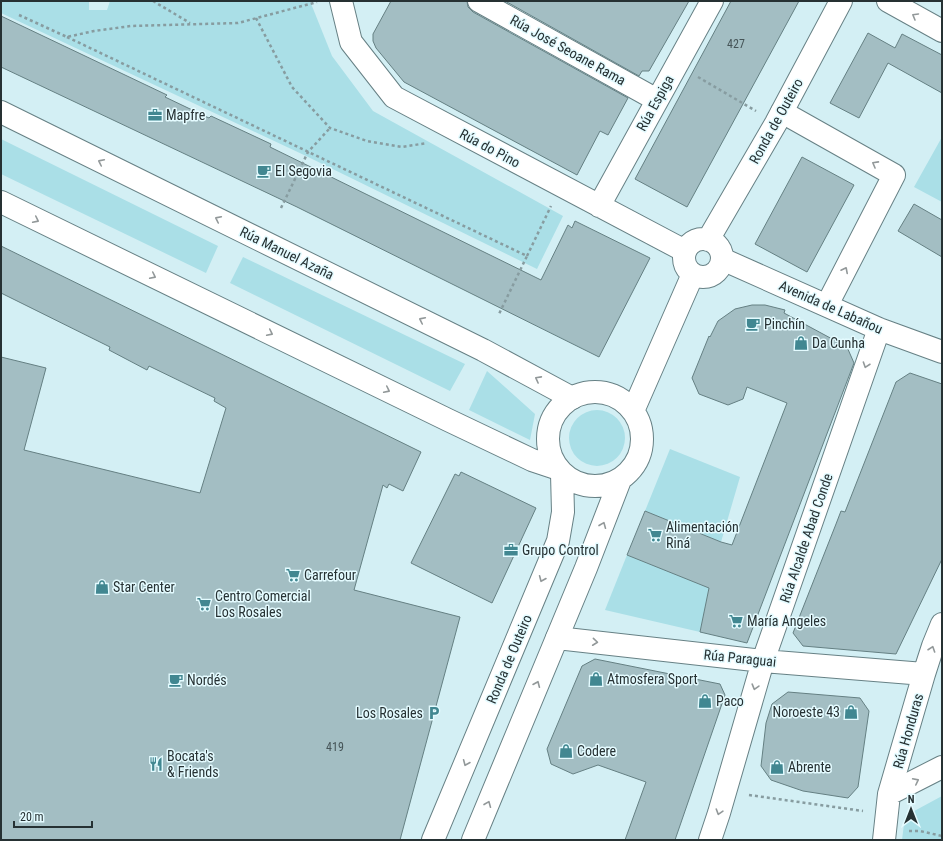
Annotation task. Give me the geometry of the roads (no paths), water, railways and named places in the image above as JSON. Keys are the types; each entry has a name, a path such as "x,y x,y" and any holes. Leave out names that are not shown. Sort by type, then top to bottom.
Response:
{"street":[{"name":"Rúa do Pino","path":"341,1 351,42 394,98 685,251"},
{"name":"Rúa José Seoane Rama","path":"479,1 657,100"},
{"name":"Rúa Espiga","path":"599,206 712,1"},
{"name":"Ronda de Outeiro","path":"708,240 779,117 841,1"},
{"path":"888,1 942,32"},
{"name":"Rúa Manuel Azaña","path":"1,112 476,347 572,398"},
{"path":"779,117 894,175 827,305"},
{"path":"1,202 448,420 532,460 559,471"},
{"path":"703,239 708,240 717,245 722,254 722,259 718,269 710,275 704,277 694,274 688,270 685,264 685,251 692,242 703,239"},
{"name":"Avenida de Labañou","path":"722,259 879,329 942,352"},
{"path":"633,411 694,274"},
{"name":"Rúa Alcalde Abad Conde","path":"710,840 763,661 879,329"},
{"name":"Ronda de Outeiro","path":"598,392 612,395 623,401 633,411 640,425 643,440 640,456 632,469 620,480 606,486 590,487 575,483 559,471 550,456 547,442 548,429 553,416 561,406 572,398 585,393 598,392"},
{"name":"Ronda de Outeiro","path":"433,840 558,541 563,512 559,471"},
{"name":"Ronda de Outeiro","path":"473,840 592,554 620,480"},
{"name":"Rúa Honduras","path":"886,819 924,674 942,624"},
{"name":"Rúa Paraguai","path":"556,638 763,661 924,674"},
{"path":"886,819 942,767"}],"place":[{"name":"Mapfre","path":"155,115"},
{"name":"El Segovia","path":"264,171"},
{"name":"Pinchín","path":"753,324"},
{"name":"Da Cunha","path":"801,343"},
{"name":"Alimentación Riná","path":"655,535"},
{"name":"Grupo Control","path":"511,550"},
{"name":"Carrefour","path":"293,575"},
{"name":"Star Center","path":"102,587"},
{"name":"Centro Comercial Los Rosales","path":"204,604"},
{"name":"María Angeles","path":"736,621"},
{"name":"Atmosfera Sport","path":"596,679"},
{"name":"Nordés","path":"176,680"},
{"name":"Paco","path":"705,701"},
{"name":"Noroeste 43","path":"851,712"},
{"name":"Los Rosales","path":"434,713"},
{"name":"Codere","path":"566,751"},
{"name":"Bocata's & Friends","path":"156,764"},
{"name":"Abrente","path":"777,767"}]}
